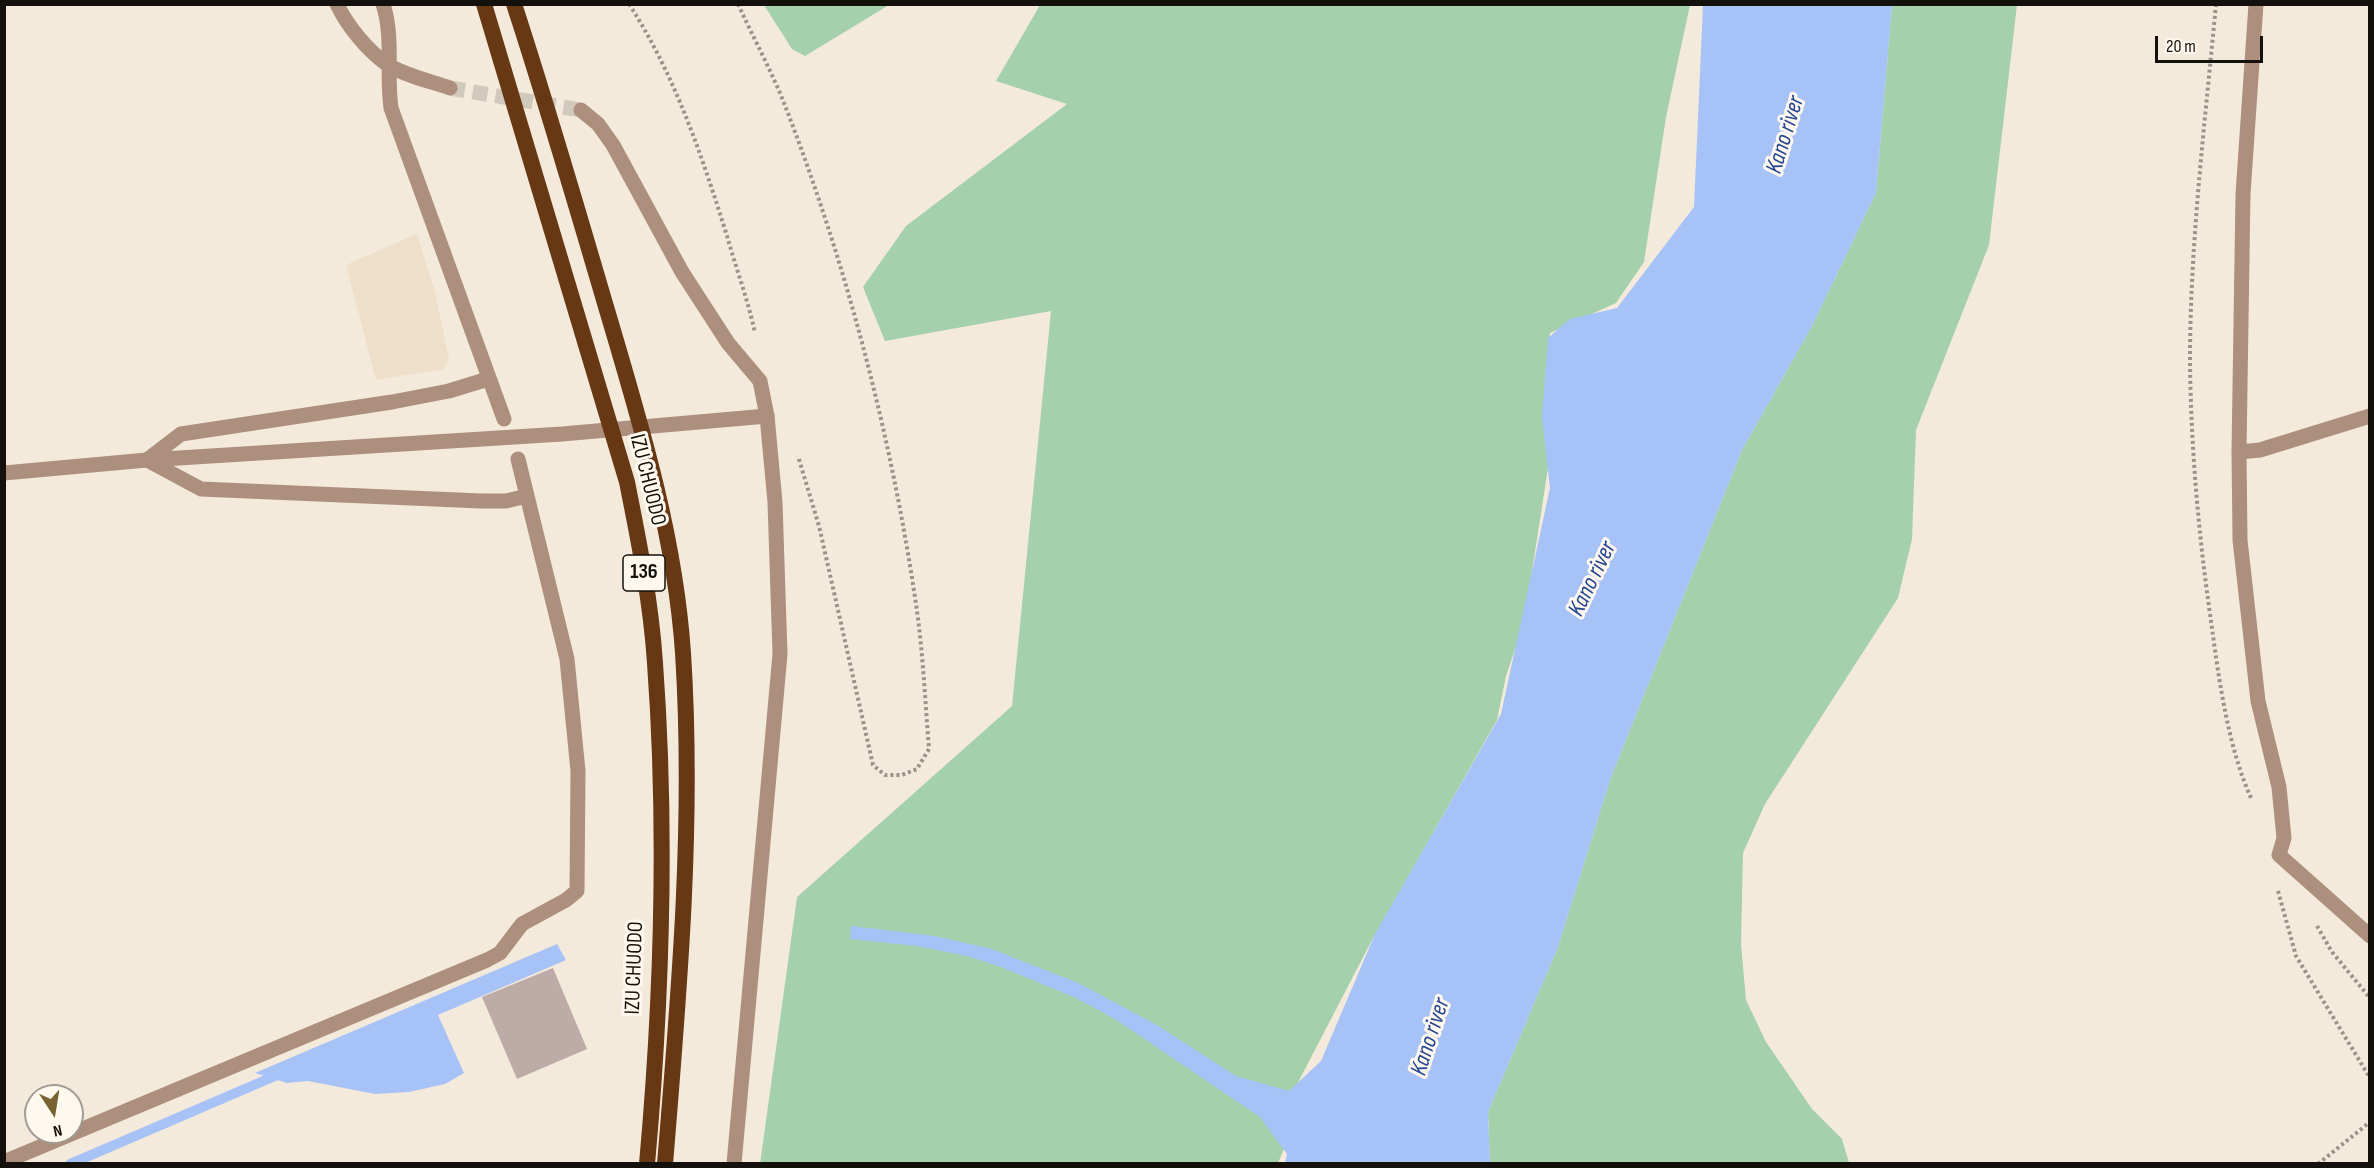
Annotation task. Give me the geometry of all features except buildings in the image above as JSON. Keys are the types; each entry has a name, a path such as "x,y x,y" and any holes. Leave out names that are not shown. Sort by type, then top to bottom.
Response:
{"highway":[{"name":"IZU CHUODO","path":"484,4 627,482 642,561 655,660 661,775 658,978 647,1164"},
{"name":"IZU CHUODO","path":"514,4 641,426 660,503 675,586 683,651 686,744 685,873 665,1164"}],"street":[{"path":"337,4 343,16 362,40 389,65 450,88"},
{"path":"383,4 390,25 391,108 504,419"},
{"path":"2256,4 2251,45 2243,194 2239,452 2240,540 2258,700 2279,787 2284,838 2278,855 2370,936"},
{"path":"580,110 598,124 613,145 682,272 728,343 760,381 767,416 775,502 780,654 734,1164"},
{"path":"147,460 181,434 392,402 449,391 488,379"},
{"path":"4,473 147,460 611,429 767,416"},
{"path":"2239,452 2260,450 2370,416"},
{"path":"4,1162 487,960 500,953 522,924 566,900 577,891 579,771 567,659 518,459"},
{"path":"147,460 201,489 481,501 506,501 527,496"}],"path":[{"path":"629,4 646,31 686,116 719,211 758,344"},
{"path":"738,4 784,101 827,223 857,325 891,470 916,604 929,748 917,769 902,775 885,775 873,765 819,526 803,466 796,451"},
{"path":"2278,855 2278,890 2296,956 2370,1078"},
{"path":"2318,1164 2370,1122"}],"shaded area":[{"path":"417,234 435,292 449,359 444,369 376,380 346,265"}],"green space":[{"path":"764,5 889,5 805,56 792,49"},
{"path":"1040,5 1690,5 1666,117 1644,262 1616,303 1550,333 1547,361 1548,468 1524,623 1506,676 1497,720 1371,942 1292,1094 1284,1149 1278,1163 760,1164 797,897 1012,706 1051,311 885,341 863,287 906,226 1067,104 996,81"},
{"path":"1892,5 2017,5 1989,245 1916,430 1912,539 1898,598 1765,804 1743,853 1741,944 1746,1000 1766,1042 1812,1109 1842,1139 1849,1163 1490,1163 1488,1112 1558,947 1611,777 1742,450 1812,326 1876,193"}],"water":[{"name":"Kano river","path":"1703,5 1892,5 1876,193 1812,326 1742,450 1611,777 1558,947 1488,1112 1490,1163 1285,1163 1287,1154 1260,1117 1115,1019 1076,998 1001,967 967,956 917,946 850,939 851,926 935,936 992,949 1078,983 1157,1025 1236,1076 1289,1091 1321,1061 1375,934 1501,714 1550,488 1542,417 1548,338 1570,319 1617,308 1694,207"},
{"path":"557,944 566,960 438,1015 464,1073 445,1084 409,1092 375,1094 308,1081 287,1083 255,1073"}],"waterway":[{"path":"70,1164 282,1073"}],"tunnel":[{"path":"450,88 581,110"}]}
